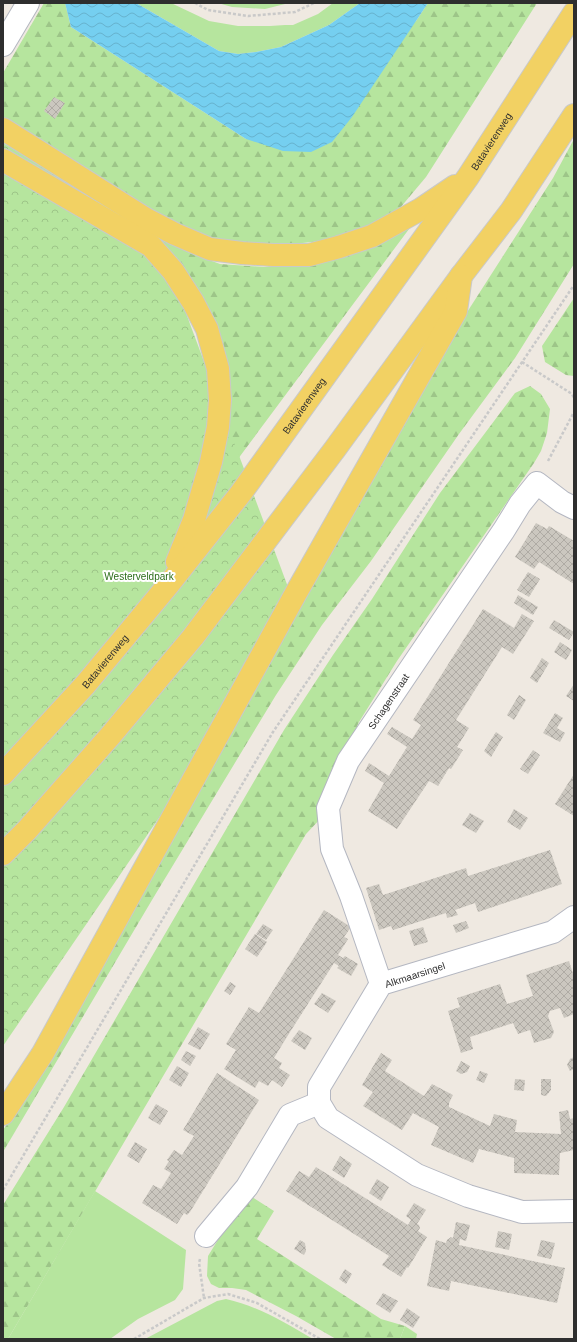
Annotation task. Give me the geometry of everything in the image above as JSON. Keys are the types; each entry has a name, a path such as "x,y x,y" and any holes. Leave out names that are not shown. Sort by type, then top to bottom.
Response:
{"main road":[{"name":"Batavierenweg","path":"3,774 85,685 169,584 241,493 468,177 574,13"},
{"path":"3,854 27,830 106,741 192,637 334,450 461,276 511,211 574,114"},
{"path":"3,129 146,219 175,234 210,249 242,253 309,255 372,236 422,208 468,177"},
{"path":"3,160 151,246 173,271 193,302 207,329 218,368 220,400 218,427 211,462 194,520 169,584"},
{"path":"3,1114 43,1053 296,593 456,311 461,276"}],"street":[{"path":"3,45 28,3"},
{"path":"537,483 562,502 574,508"},
{"name":"Schagenstraat","path":"381,984 351,896 332,849 328,808 348,762 520,504 537,483"},
{"name":"Alkmaarsingel","path":"319,1103 319,1087 381,984 553,932 574,917"},
{"path":"206,1236 247,1187 290,1115 319,1103 328,1118 417,1175 468,1196 522,1212 574,1211"}],"path":[{"path":"195,3 208,10 248,16 295,12 314,3"},
{"path":"3,1190 273,732 574,285"},
{"path":"522,362 572,394 574,398"},
{"path":"537,483 574,412"},
{"path":"204,1298 200,1263 206,1236"},
{"path":"134,1339 204,1298 228,1294 257,1303 320,1339"}],"green space":[{"path":"44,3 65,3 71,27 246,139 416,21 428,3 537,3 426,177 400,208 371,227 330,240 284,245 231,244 201,238 152,214 3,123 3,73"},
{"path":"136,3 171,3 209,21 238,26 270,26 293,25 318,14 333,3 360,3 329,25 281,47 238,54 219,51"},
{"path":"218,3 289,3 265,9 232,7"},
{"path":"574,139 574,264 515,358 459,434 371,561 322,625 276,695 152,900 3,1152 3,1130 15,1113 430,370 553,178"},
{"name":"Westerveldpark","path":"3,143 155,230 288,587 165,809 3,1046"},
{"path":"412,225 220,483 229,429 227,372 143,227 190,253 220,264 264,267 312,264 355,252 392,238"},
{"path":"574,298 574,376 566,375 545,362 542,346"},
{"path":"530,386 541,394 550,409 547,433 541,451 397,661 359,722 327,791 322,817 306,834 8,1339 3,1339 3,1205 64,1107 284,730 372,599 440,493 515,393"},
{"path":"95,1191 186,1250 183,1289 175,1300 138,1319 110,1339 8,1339"},
{"path":"252,1197 274,1211 257,1239 381,1319 405,1326 400,1339 336,1339 246,1290 219,1288 211,1284 207,1276 208,1256 242,1201"},
{"path":"226,1299 249,1306 282,1321 313,1339 145,1339 217,1301"},
{"path":"405,1326 417,1334 416,1339 400,1339"}],"water":[{"path":"65,3 136,3 219,51 238,54 281,47 329,25 360,3 428,3 352,117 332,142 311,152 283,151 246,139 71,27"}],"building":[{"path":"54,97 65,103 55,119 44,111"},
{"path":"536,523 547,529 549,526 574,541 574,584 539,562 534,569 515,557"},
{"path":"528,572 540,579 529,597 517,590"},
{"path":"518,595 538,607 533,615 514,603"},
{"path":"483,609 514,628 522,614 534,621 513,654 502,647 456,720 469,728 457,747 463,750 451,769 449,768 438,786 429,781 397,829 368,811 384,783 365,771 369,763 389,776 407,747 387,734 392,727 412,739 421,725 413,720"},
{"path":"554,620 574,632 569,640 549,628"},
{"path":"560,642 572,650 566,660 554,652"},
{"path":"542,658 549,663 537,683 530,678"},
{"path":"574,684 574,701 566,696"},
{"path":"519,695 526,700 514,720 507,715"},
{"path":"555,713 563,718 557,728 565,733 560,742 543,733"},
{"path":"496,732 503,737 491,757 484,751"},
{"path":"533,750 540,755 528,774 520,769"},
{"path":"574,774 574,816 555,804"},
{"path":"514,809 528,818 520,830 507,822"},
{"path":"470,813 484,821 476,833 462,825"},
{"path":"550,850 562,884 478,912 475,903 455,910 458,915 447,918 446,913 393,930 391,926 379,930 366,888 379,884 383,895 466,868 468,876"},
{"path":"324,910 351,927 344,937 348,939 338,955 343,958 345,956 358,964 351,976 337,968 339,966 334,963 290,1032 274,1058 282,1063 279,1068 290,1075 282,1087 272,1080 268,1086 259,1081 255,1088 224,1069 236,1050 226,1044 249,1007 259,1013"},
{"path":"466,921 469,928 456,933 453,925"},
{"path":"263,924 273,930 266,940 256,934"},
{"path":"423,927 428,942 414,946 409,931"},
{"path":"255,934 267,942 257,957 245,949"},
{"path":"569,961 574,977 574,1014 564,1018 560,1008 550,1011 548,1016 554,1032 551,1038 534,1043 530,1030 518,1034 513,1023 470,1037 473,1049 461,1053 448,1011 460,1007 457,998 500,984 507,1004 533,996 526,975"},
{"path":"230,982 236,986 230,995 224,991"},
{"path":"322,993 336,1001 328,1013 314,1004"},
{"path":"198,1027 210,1034 200,1050 188,1044"},
{"path":"299,1030 312,1038 305,1050 291,1041"},
{"path":"186,1051 196,1056 190,1066 181,1060"},
{"path":"381,1053 392,1060 385,1071 424,1096 432,1084 453,1095 449,1103 449,1107 490,1126 494,1114 517,1120 515,1132 561,1134 559,1112 568,1110 570,1119 574,1118 574,1150 560,1153 559,1175 514,1173 514,1158 479,1149 473,1163 431,1145 439,1127 413,1113 402,1130 363,1106 373,1092 362,1085"},
{"path":"574,1057 574,1069 570,1071 567,1065 570,1059"},
{"path":"461,1061 470,1066 467,1072 461,1074 456,1071"},
{"path":"177,1066 189,1073 181,1087 169,1080"},
{"path":"480,1071 488,1074 484,1083 476,1080"},
{"path":"217,1073 259,1100 190,1212 187,1215 184,1213 177,1224 142,1203 153,1185 161,1189 171,1173 164,1169 169,1161 167,1160 174,1150 182,1155 194,1136 183,1130"},
{"path":"515,1079 525,1080 524,1091 514,1090"},
{"path":"541,1079 551,1079 551,1090 546,1096 541,1095"},
{"path":"156,1104 168,1111 160,1125 148,1118"},
{"path":"135,1142 147,1149 139,1163 127,1156"},
{"path":"340,1156 352,1164 344,1178 332,1170"},
{"path":"316,1167 408,1225 411,1220 406,1216 414,1203 426,1210 417,1224 420,1228 418,1231 427,1237 401,1277 382,1265 389,1256 286,1191 299,1171 309,1177"},
{"path":"377,1179 389,1187 381,1201 369,1193"},
{"path":"456,1222 470,1225 466,1241 460,1239 459,1245 565,1268 557,1303 451,1281 449,1291 427,1286 436,1240 446,1243 451,1237 453,1238"},
{"path":"498,1231 512,1234 509,1250 495,1247"},
{"path":"300,1240 305,1243 306,1251 304,1255 294,1249"},
{"path":"541,1240 555,1243 551,1259 537,1256"},
{"path":"345,1269 352,1274 346,1284 339,1279"},
{"path":"383,1293 398,1301 390,1313 376,1304"},
{"path":"407,1308 420,1317 413,1328 400,1320"}]}
